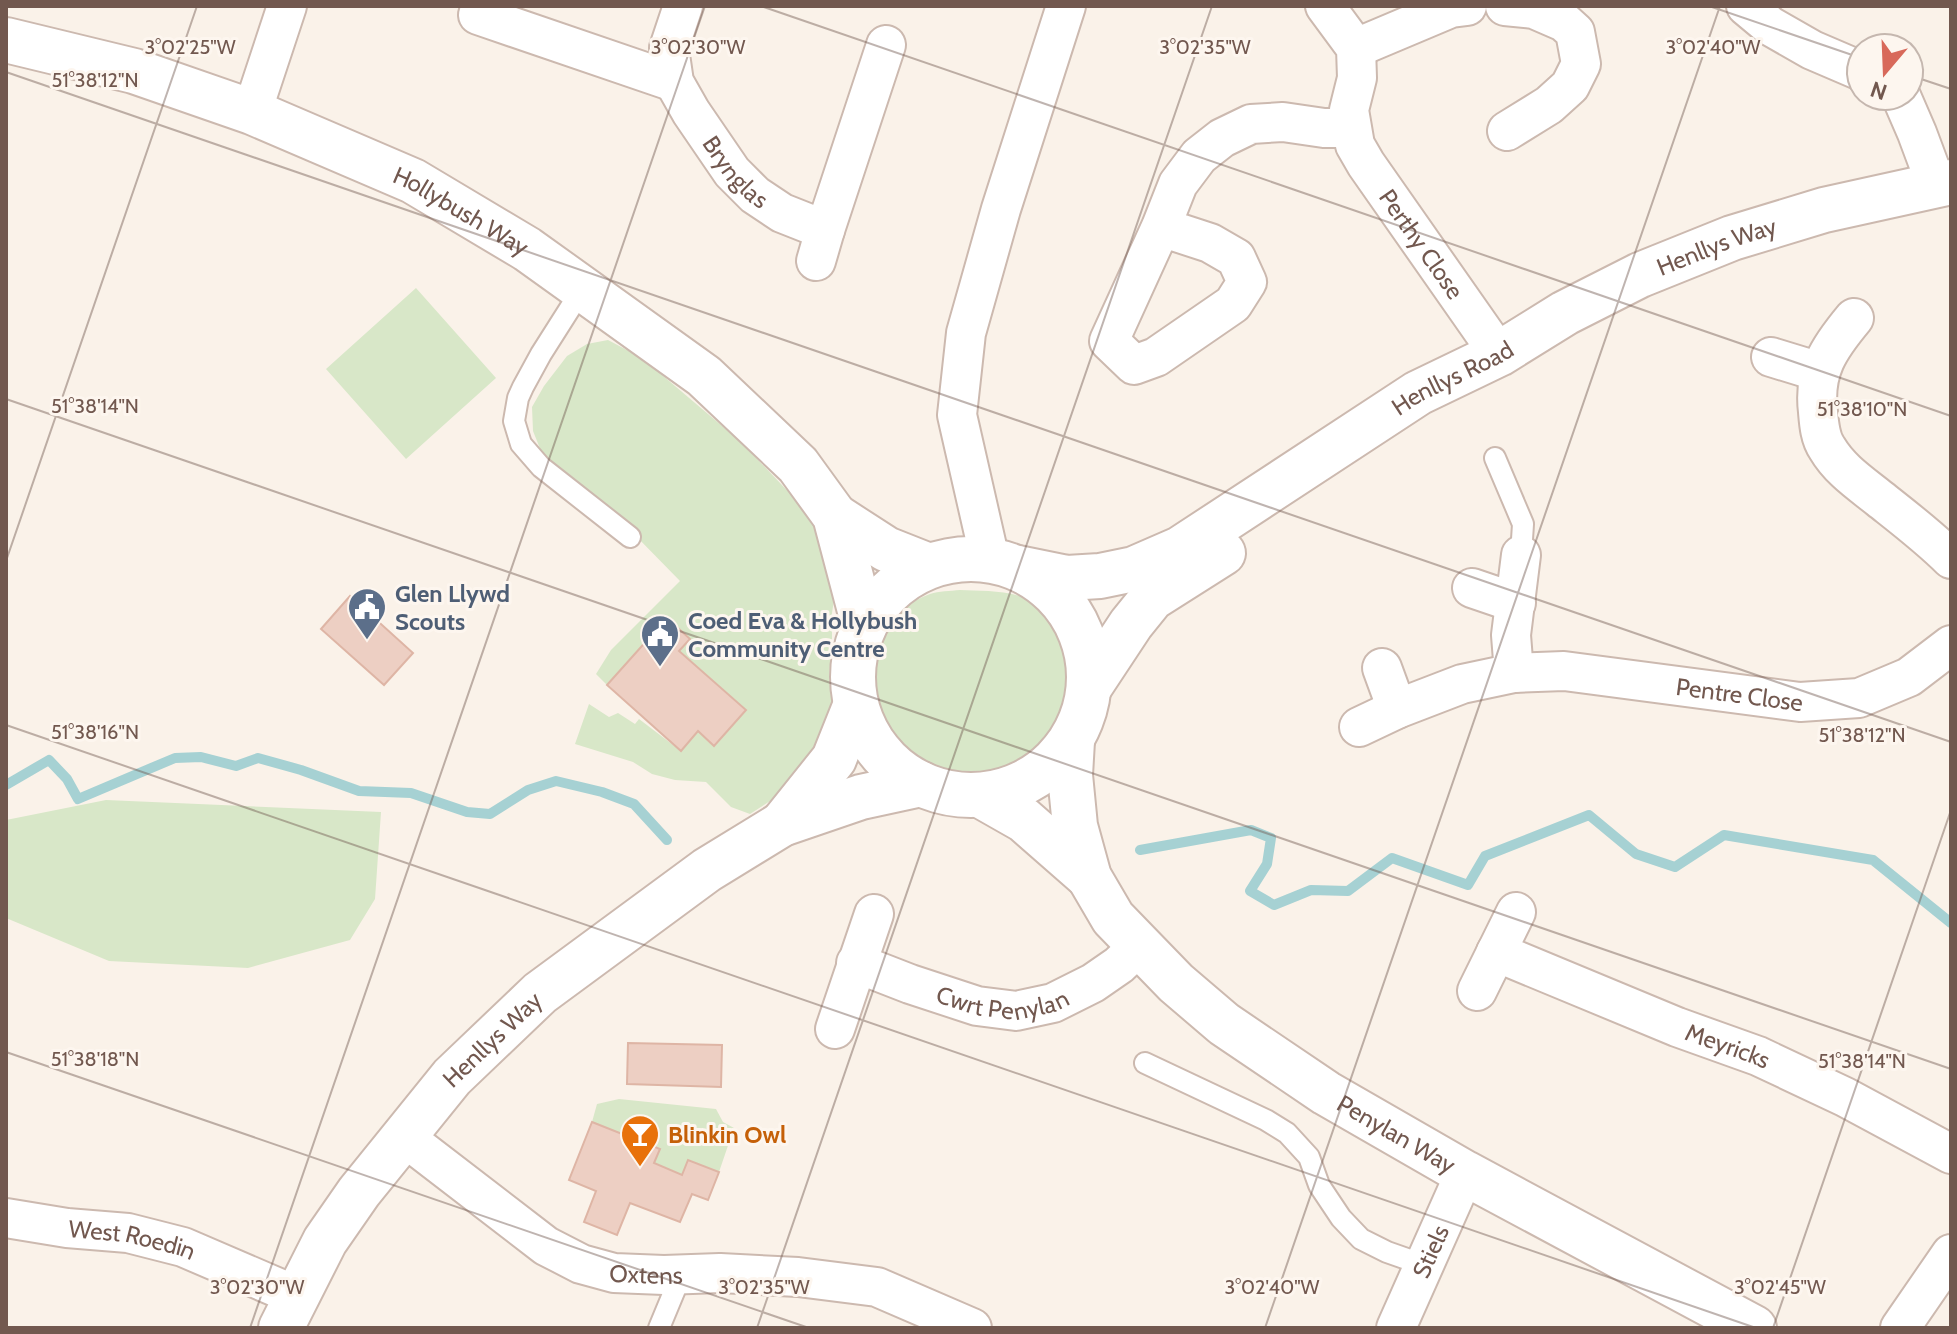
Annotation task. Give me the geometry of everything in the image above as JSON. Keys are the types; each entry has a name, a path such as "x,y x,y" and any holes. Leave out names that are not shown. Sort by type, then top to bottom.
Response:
{"street":[{"path":"252,112 287,6"},
{"name":"Brynglas","path":"683,6 669,48 674,82 691,112 732,172 755,195 820,245 886,45"},
{"path":"1004,564 957,415 966,333 1001,209 1066,6"},
{"path":"1325,6 1356,48 1451,8 1467,6"},
{"path":"1505,6 1534,9 1564,22 1575,32 1581,64 1570,86 1549,105 1507,131"},
{"path":"1746,6 1770,26 1845,64"},
{"path":"479,10 674,82"},
{"name":"Hollybush Way","path":"6,40 134,71 252,112 413,181 527,249 704,376 798,465 835,516 886,549 929,566"},
{"name":"Perthy Close","path":"1356,48 1357,78 1349,110 1355,145 1499,354"},
{"path":"1908,112 1943,183"},
{"path":"1161,227 1178,184 1199,156 1222,138 1251,124 1283,122 1351,128"},
{"name":"Henllys Way","path":"1499,354 1565,313 1640,275 1732,238 1824,210 1943,183"},
{"path":"1854,318 1834,342 1820,372 1816,398 1825,446 1848,475 1951,559"},
{"name":"Henllys Road","path":"1004,564 1067,578 1100,576 1134,569 1180,549 1418,393 1499,354"},
{"name":"Henllys Road","path":"1090,686 1152,598 1441,413 1499,354"},
{"path":"1771,357 1820,372"},
{"name":"Hollybush Way","path":"835,516 864,626"},
{"path":"1514,673 1511,635 1521,555"},
{"path":"969,558 1004,564 1043,583 1064,603 1080,628 1089,656 1090,686 1083,718 1072,741 1058,758 1023,784 1002,792 980,795 940,791 921,784 898,770 879,751 865,729 856,704 853,664 864,626 880,601 902,580 929,566 969,558"},
{"path":"1472,588 1516,603"},
{"name":"Pentre Close","path":"1359,727 1462,684 1514,673 1564,671 1800,702 1859,698 1909,677 1951,645"},
{"path":"1382,668 1397,709"},
{"path":"782,824 834,759 856,704"},
{"name":"Penylan Way","path":"1072,741 1070,775 1075,826 1089,877 1113,918 1176,983 1224,1024 1326,1093 1465,1173 1754,1328"},
{"path":"782,824 861,797 921,784"},
{"name":"Penylan Way","path":"980,795 1024,820 1089,877"},
{"name":"Henllys Way","path":"289,1312 325,1241 359,1192 452,1077 540,993 707,870 782,824"},
{"path":"1477,991 1516,912"},
{"path":"835,1029 874,914"},
{"name":"Cwrt Penylan","path":"856,963 977,1006 1016,1011 1053,1003 1093,983 1139,946"},
{"name":"Meyricks","path":"1496,952 1662,1021 1758,1056 1845,1097 1951,1154"},
{"name":"Oxtens","path":"403,1136 546,1246 581,1264 614,1273 720,1273 813,1278 877,1287 960,1326"},
{"name":"Stiels","path":"1396,1328 1465,1173"},
{"name":"West Roedin","path":"6,1218 67,1228 128,1233 183,1247 289,1312"},
{"path":"1900,1328 1951,1254"}],"lane":[{"path":"585,290 566,315 523,387 514,421 521,444 541,467 630,537"},
{"path":"1495,458 1523,524 1521,555"},
{"path":"1145,1063 1287,1133 1309,1157 1319,1185 1341,1218 1361,1239 1424,1265"},
{"path":"659,1328 681,1275"}],"green space":[{"path":"416,288 496,378 406,459 326,369"},
{"path":"608,340 642,358 741,442 818,523 835,594 829,677 832,707 827,735 790,788 750,814 731,807 706,782 675,780 652,774 633,762 575,744 589,704 609,717 618,713 635,724 639,719 681,751 698,731 715,746 745,710 679,651 690,639 667,618 607,685 596,674 611,650 680,581 633,533 543,456 533,431 532,407 567,356 587,344"},
{"path":"960,590 1006,593 1032,601 1054,619 1069,641 1077,665 1078,691 1072,716 1059,738 1040,757 1015,769 954,772 910,762 886,738 875,716 866,677 868,659 883,628 895,614 911,603 933,593"},
{"path":"106,800 381,812 375,899 350,940 248,968 109,961 6,918 6,820"},
{"path":"619,1099 716,1109 723,1122 734,1128 719,1172 689,1160 682,1175 654,1163 592,1122 597,1104"}],"building":[{"name":"Glen Llywd Scouts","path":"350,596 413,653 384,685 321,629"},
{"name":"Coed Eva & Hollybush Community Centre","path":"667,618 690,639 679,651 746,710 714,746 698,731 681,751 607,685"},
{"path":"628,1043 722,1045 721,1087 627,1084"},
{"path":"592,1122 660,1149 654,1163 682,1175 688,1160 719,1172 708,1200 692,1194 680,1222 630,1203 617,1235 584,1222 596,1191 569,1180"}],"waterway":[{"path":"6,785 49,760 67,779 78,799 175,758 201,757 236,766 258,758 359,791 411,793 467,812 490,814 528,790 556,781 602,792 634,804 667,840"},
{"path":"1140,850 1251,830 1271,838 1267,864 1250,891 1274,905 1311,890 1348,891 1392,858 1468,885 1485,856 1589,815 1636,854 1675,867 1724,835 1873,860 1951,923"}],"place":[{"name":"Glen Llywd Scouts","path":"367,641"},
{"name":"Coed Eva & Hollybush Community Centre","path":"660,668"},
{"name":"Blinkin Owl","path":"640,1168"}]}
